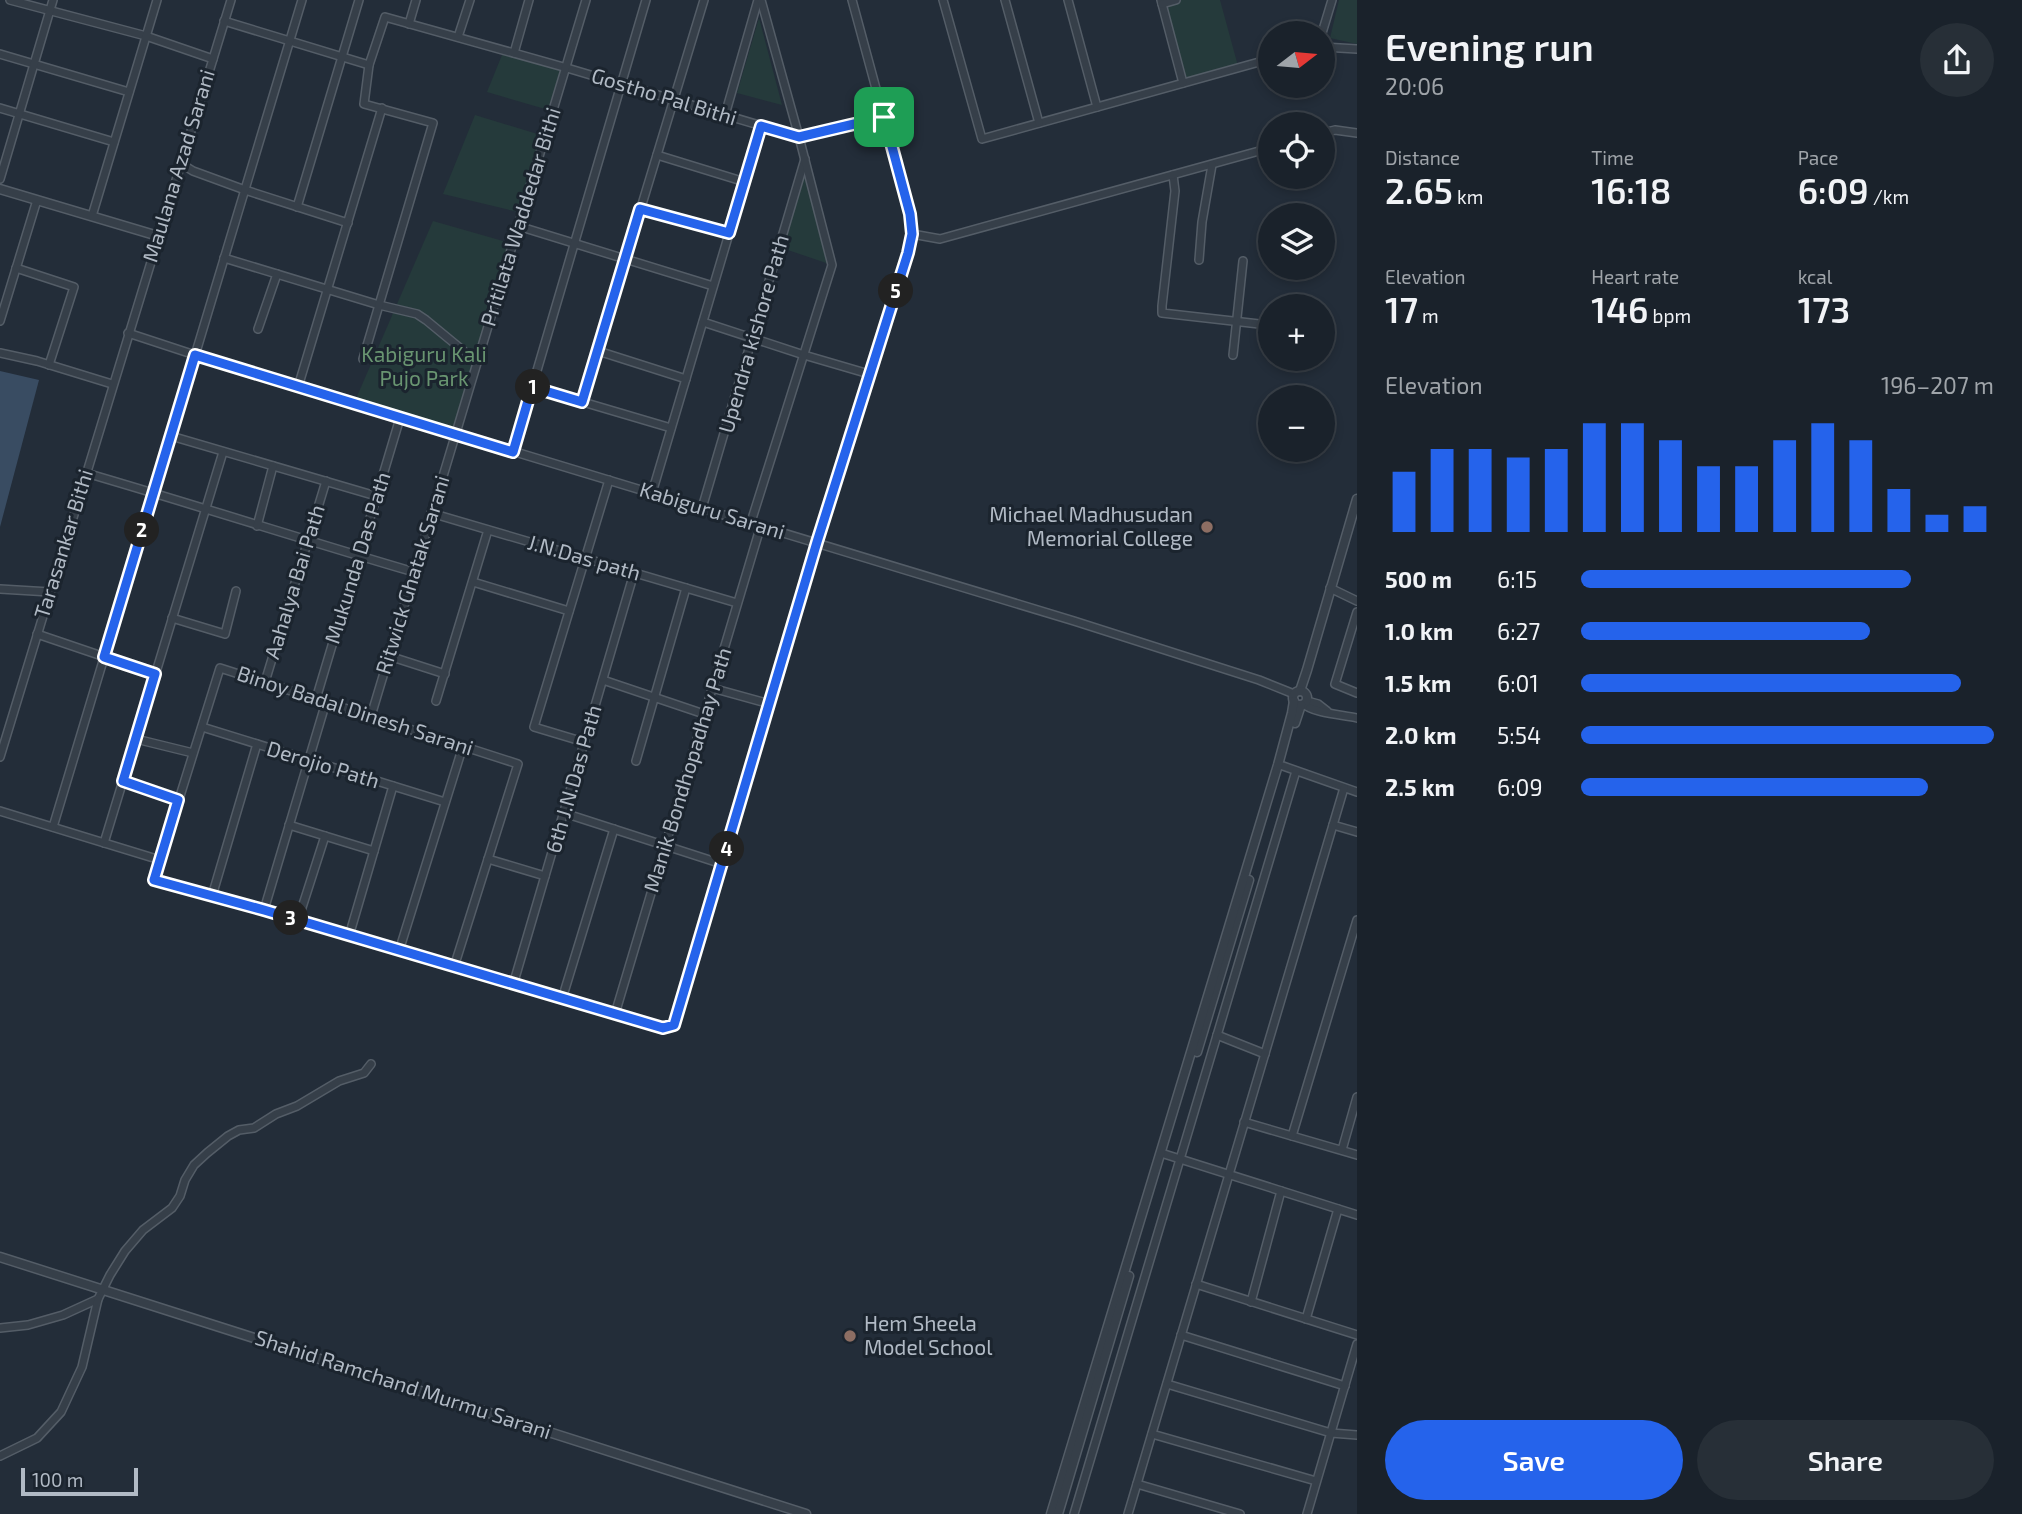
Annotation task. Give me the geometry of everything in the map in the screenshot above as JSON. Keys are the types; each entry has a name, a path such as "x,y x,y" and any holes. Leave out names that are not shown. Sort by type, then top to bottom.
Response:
{"street":[{"path":"10,0 146,36 213,59"},
{"path":"0,179 54,0"},
{"path":"92,216 157,0"},
{"name":"Maulana Azad Sarani","path":"128,333 231,0"},
{"path":"53,827 302,0"},
{"path":"297,207 359,0"},
{"path":"363,359 433,123 364,104 369,65 385,17 409,24 416,0"},
{"path":"458,37 470,0"},
{"path":"514,53 529,0"},
{"name":"Pritilata Waddedar Bithi","path":"455,434 586,0"},
{"path":"513,452 646,0"},
{"path":"582,402 704,0"},
{"path":"725,115 760,0"},
{"path":"751,522 832,265 760,0"},
{"path":"0,811 160,860 154,880 663,1028 674,1025 817,542 912,234 910,214 852,0"},
{"path":"943,0 982,139 1258,62"},
{"path":"1005,0 1039,123"},
{"path":"1068,0 1097,107"},
{"path":"1176,0 1161,2 1184,83"},
{"path":"1326,21 1332,0"},
{"path":"224,21 369,65"},
{"name":"Gostho Pal Bithi","path":"409,24 799,137 884,117"},
{"path":"1335,48 1357,49"},
{"path":"0,54 129,92"},
{"path":"0,108 114,142"},
{"path":"298,387 382,108"},
{"path":"652,493 761,126"},
{"path":"1335,130 1357,132"},
{"path":"912,234 940,239 1258,151"},
{"path":"657,155 745,181"},
{"name":"Upendra kishore Path","path":"702,508 805,159"},
{"path":"180,163 193,172 348,223"},
{"path":"1199,260 1202,222 1212,164"},
{"path":"1173,175 1175,191 1162,313 1258,324"},
{"path":"0,189 158,236"},
{"path":"0,320 37,200"},
{"path":"640,209 729,233"},
{"path":"518,226 713,286"},
{"path":"224,258 417,314 477,362"},
{"path":"1233,355 1242,261"},
{"path":"16,268 74,287 49,365"},
{"path":"258,329 277,274"},
{"path":"0,280 11,284"},
{"path":"703,322 869,374"},
{"name":"Kabiguru Sarani","path":"128,333 298,387 1074,621 1276,687 1284,695 1318,704 1327,711 1357,718"},
{"name":"Tarasankar Bithi","path":"0,756 128,333"},
{"path":"598,351 686,379"},
{"path":"0,353 112,384"},
{"path":"532,387 671,428"},
{"name":"Mukunda Das Path","path":"316,699 400,418"},
{"name":"Ritwick Ghatak Sarani","path":"370,716 455,434"},
{"name":"Aahalya Bai Path","path":"170,436 376,496"},
{"path":"104,843 223,452"},
{"path":"257,526 273,466"},
{"path":"86,473 414,572"},
{"path":"584,742 534,727 609,480"},
{"name":"Aahalya Bai Path","path":"265,682 326,481"},
{"path":"1163,1154 1283,766 1307,670 1357,499"},
{"name":"J.N.Das path","path":"432,513 737,603"},
{"name":"Manik Bondhopadhay Path","path":"615,1014 761,525"},
{"path":"436,701 488,530"},
{"name":"6th J.N.Das Path","path":"513,985 634,573"},
{"path":"473,582 569,611"},
{"path":"636,761 687,588"},
{"path":"1330,588 1357,601"},
{"path":"0,589 50,592"},
{"path":"172,618 225,634 236,591"},
{"path":"1356,618 1335,684 1357,693"},
{"path":"37,634 155,674"},
{"path":"389,656 444,674"},
{"name":"Binoy Badal Dinesh Sarani","path":"160,860 220,668 518,764 454,967"},
{"path":"603,680 704,714"},
{"path":"712,688 770,704"},
{"path":"1057,1513 1293,713 1300,698"},
{"path":"264,910 326,702"},
{"name":"Derojio Path","path":"202,727 445,802"},
{"path":"136,739 193,753"},
{"path":"212,896 257,744"},
{"path":"399,951 463,746"},
{"path":"1283,766 1357,792"},
{"path":"1074,1514 1296,771"},
{"path":"123,781 178,800"},
{"path":"349,936 394,786"},
{"path":"1128,1514 1345,788"},
{"path":"564,813 722,864"},
{"path":"289,825 374,851"},
{"path":"1333,825 1357,832"},
{"path":"562,999 614,829"},
{"path":"298,920 325,836"},
{"path":"488,859 545,876"},
{"path":"1292,1136 1357,920"},
{"path":"1217,1035 1265,1054"},
{"path":"0,1457 37,1438 61,1412 82,1367 98,1299 117,1262 143,1230 172,1208 194,1165 228,1136 239,1130 254,1128 339,1081 364,1073 372,1064"},
{"path":"1342,1150 1357,1097"},
{"path":"1244,1122 1357,1155"},
{"path":"1163,1154 1357,1214"},
{"path":"1251,1302 1282,1191"},
{"path":"1306,1319 1338,1209"},
{"name":"Shahid Ramchand Murmu Sarani","path":"0,1257 806,1514"},
{"path":"1196,1284 1357,1335"},
{"path":"0,1328 28,1325 63,1315 98,1299"},
{"path":"1181,1335 1345,1386"},
{"path":"1307,1514 1357,1344"},
{"path":"1167,1384 1331,1433 1357,1435"},
{"path":"1152,1434 1317,1481"},
{"path":"1137,1484 1240,1514"}],"green space":[{"path":"1179,0 1220,0 1238,66 1183,83 1162,4"},
{"path":"1339,0 1357,0 1357,44 1335,39 1334,21"},
{"path":"759,18 782,105 737,93"},
{"path":"504,50 565,68 552,111 487,92"},
{"path":"475,115 544,136 522,213 443,194"},
{"path":"805,167 832,265 779,247"},
{"name":"Kabiguru Kali Pujo Park","path":"433,221 510,243 455,434 355,401"}],"water":[{"path":"0,371 39,380 0,527"}],"place":[{"name":"Michael Madhusudan Memorial College","path":"1207,527"},
{"name":"Hem Sheela Model School","path":"850,1336"}],"route":[{"path":"884,117 910,214 912,234 908,253 817,542 674,1025 663,1028 154,880 178,800 123,781 155,674 104,657 195,355 513,452 532,387 582,402 640,209 729,233 761,126 799,137 884,117"}]}
